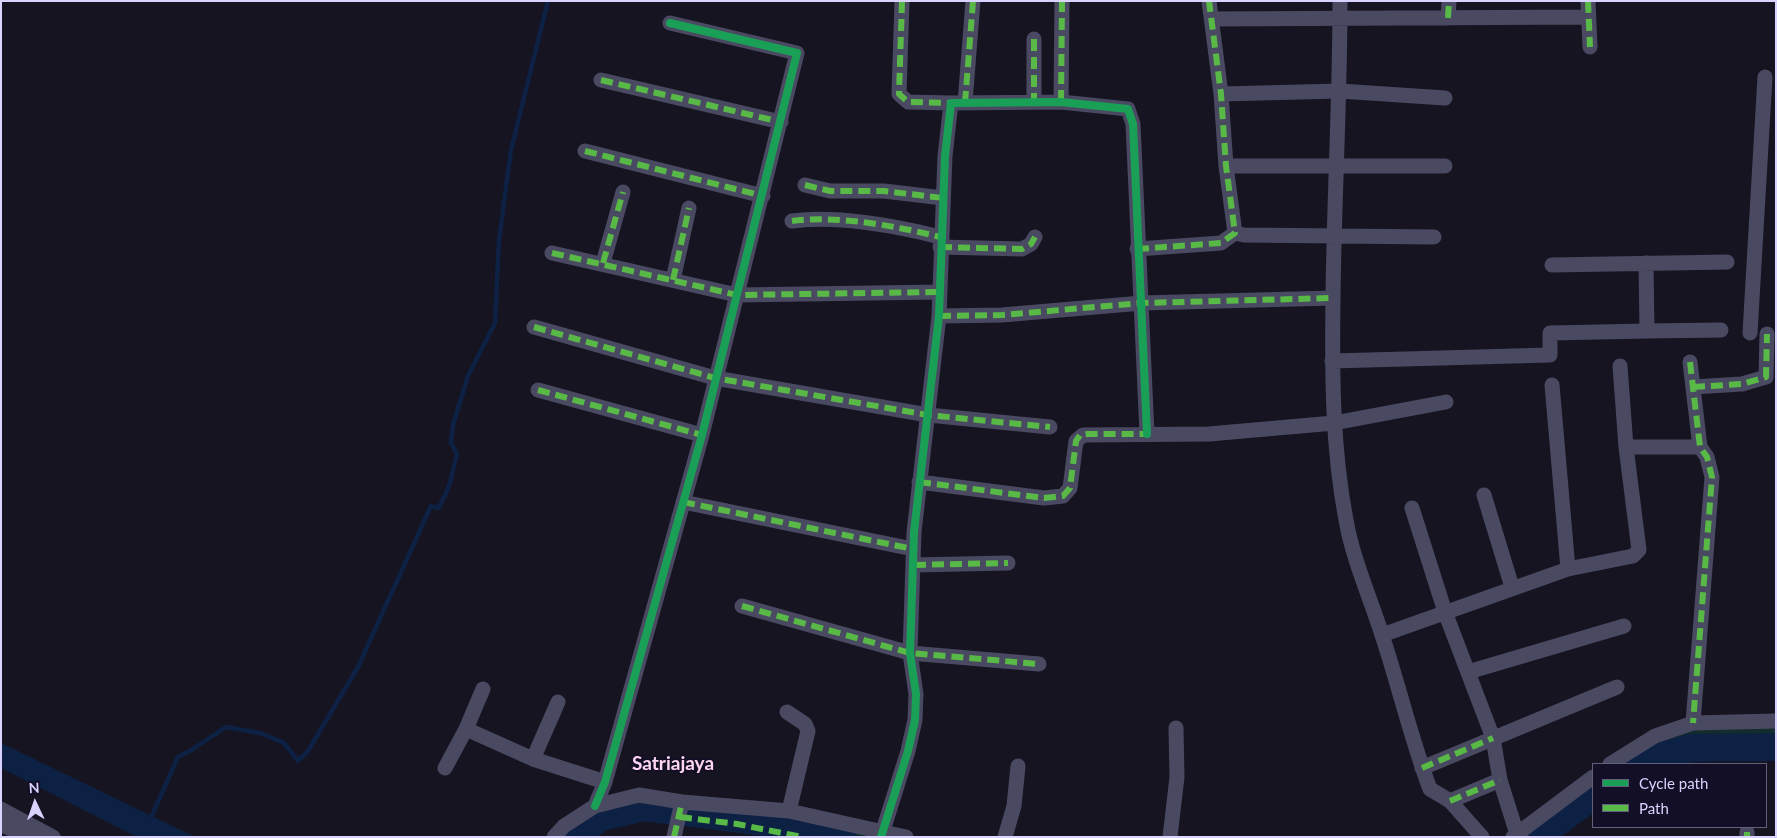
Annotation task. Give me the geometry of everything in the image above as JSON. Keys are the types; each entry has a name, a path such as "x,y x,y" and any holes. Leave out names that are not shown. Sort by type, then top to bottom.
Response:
{"street":[{"path":"902,1 899,94 908,102 1061,102 1128,109 1130,112 1133,124 1137,248 1142,304 1147,434"},
{"path":"882,835 908,751 915,720 916,694 910,653 913,549 939,316 940,242 943,198 973,1"},
{"path":"1061,102 1062,1"},
{"path":"1209,1 1221,94 1226,166 1235,233"},
{"path":"1340,1 1340,91 1335,166 1332,361 1334,423 1346,520 1359,570 1382,634 1430,789 1450,801 1482,837"},
{"path":"1448,18 1449,1"},
{"path":"1588,1 1590,47"},
{"path":"1212,19 1340,20 1588,17"},
{"path":"595,806 605,782 702,435 797,54 670,23"},
{"path":"1034,39 1034,102"},
{"path":"1693,387 1742,384 1766,377 1772,334 1743,332 1765,77"},
{"path":"601,80 781,122"},
{"path":"1221,94 1340,91 1445,98"},
{"path":"585,151 762,196"},
{"path":"1226,166 1446,166"},
{"path":"805,184 837,192 884,191 943,198"},
{"path":"603,263 623,192"},
{"path":"673,280 689,208"},
{"path":"792,221 812,220 879,225 906,229 940,242 1022,248 1031,244 1035,237"},
{"path":"1137,248 1221,243 1235,233 1244,235 1334,237 1434,237"},
{"path":"552,253 738,295 939,292"},
{"path":"1552,265 1727,262"},
{"path":"1646,263 1647,331"},
{"path":"939,316 1002,315 1142,304 1333,298"},
{"path":"534,327 715,378 928,415 1050,427"},
{"path":"1332,361 1550,355 1550,333 1721,330"},
{"path":"1690,362 1700,446 1707,457 1712,477 1693,723"},
{"path":"1382,634 1568,569 1617,560 1633,556 1638,552 1626,447 1620,366"},
{"path":"1552,385 1568,569"},
{"path":"538,390 702,435"},
{"path":"919,482 1044,498 1058,498 1070,488 1076,441 1080,435 1209,434 1334,423 1446,402"},
{"path":"1626,447 1700,446"},
{"path":"1484,495 1512,587"},
{"path":"683,502 913,549"},
{"path":"1412,508 1445,612 1493,738 1500,780 1517,836 1592,778"},
{"path":"914,565 1008,563"},
{"path":"742,606 910,653 1039,664"},
{"path":"1468,672 1624,626"},
{"path":"1422,768 1617,687"},
{"path":"445,768 466,729 483,690"},
{"path":"533,759 558,702"},
{"path":"786,712 805,724 808,731 789,811"},
{"path":"1612,763 1655,736 1693,723 1776,721"},
{"path":"1170,837 1177,777 1176,728"},
{"path":"466,729 533,759 605,782"},
{"path":"1006,837 1014,806 1018,766"},
{"path":"1450,801 1500,780"},
{"path":"554,837 564,826 595,806 639,795 682,802 789,811 882,835 906,837"},
{"path":"674,837 682,802"},
{"path":"1,809 53,837"},
{"path":"1,824 27,837"}],"green space":[{"path":"1776,721 1776,747 1690,748 1640,763 1612,763 1675,728"},
{"path":"1592,778 1592,797 1537,837 1513,837"},
{"path":"623,798 789,811 905,837 843,837 765,822 644,807 601,817 574,837 554,837"}],"water":[{"path":"1,743 195,837 137,837 1,768"}],"waterway":[{"path":"150,820 178,757 226,727 260,733 284,743 298,761 308,751 358,667 431,506 439,508 449,486 457,454 451,443 453,425 468,376 495,323 499,240 511,150 548,1"},
{"path":"1640,763 1690,748 1776,747"},
{"path":"1537,837 1592,797"},
{"path":"574,837 601,817 644,807 765,822 843,837"}],"marked path":[{"path":"902,1 899,94 908,102 951,103"},
{"path":"965,103 973,1"},
{"path":"1061,102 1062,1"},
{"path":"1137,249 1221,243 1235,233 1226,166 1221,94 1209,1"},
{"path":"1448,18 1449,1"},
{"path":"1588,1 1590,47"},
{"path":"1034,39 1034,102"},
{"path":"601,80 781,122"},
{"path":"585,151 763,196"},
{"path":"805,185 830,191 884,191 943,198"},
{"path":"603,263 623,192"},
{"path":"673,280 689,208"},
{"path":"792,221 828,219 866,223 940,237"},
{"path":"940,247 1022,249 1031,244 1035,237"},
{"path":"552,253 737,295 939,292"},
{"path":"939,316 1002,315 1142,303 1333,298"},
{"path":"534,327 715,378 928,415 1050,427"},
{"path":"1693,387 1742,384 1766,377 1767,334"},
{"path":"1690,362 1700,447 1707,457 1712,477 1693,723"},
{"path":"538,390 702,435"},
{"path":"919,482 1044,498 1063,496 1070,488 1076,441 1080,435 1147,434 1146,429"},
{"path":"683,502 913,549"},
{"path":"914,565 1008,563"},
{"path":"742,606 910,653 1039,664"},
{"path":"1422,768 1493,738"},
{"path":"1450,801 1500,780"},
{"path":"674,837 682,802"},
{"path":"680,817 737,824 802,837"},
{"path":"1747,832 1747,837"}],"cycle path":[{"path":"595,806 605,782 702,435 797,53 670,23"},
{"path":"881,837 908,751 915,720 916,694 910,653 914,532 939,316 945,156 951,103 1061,102 1128,109 1133,124 1147,434"}],"district":[{"name":"Satriajaya","path":"673,764"}]}
